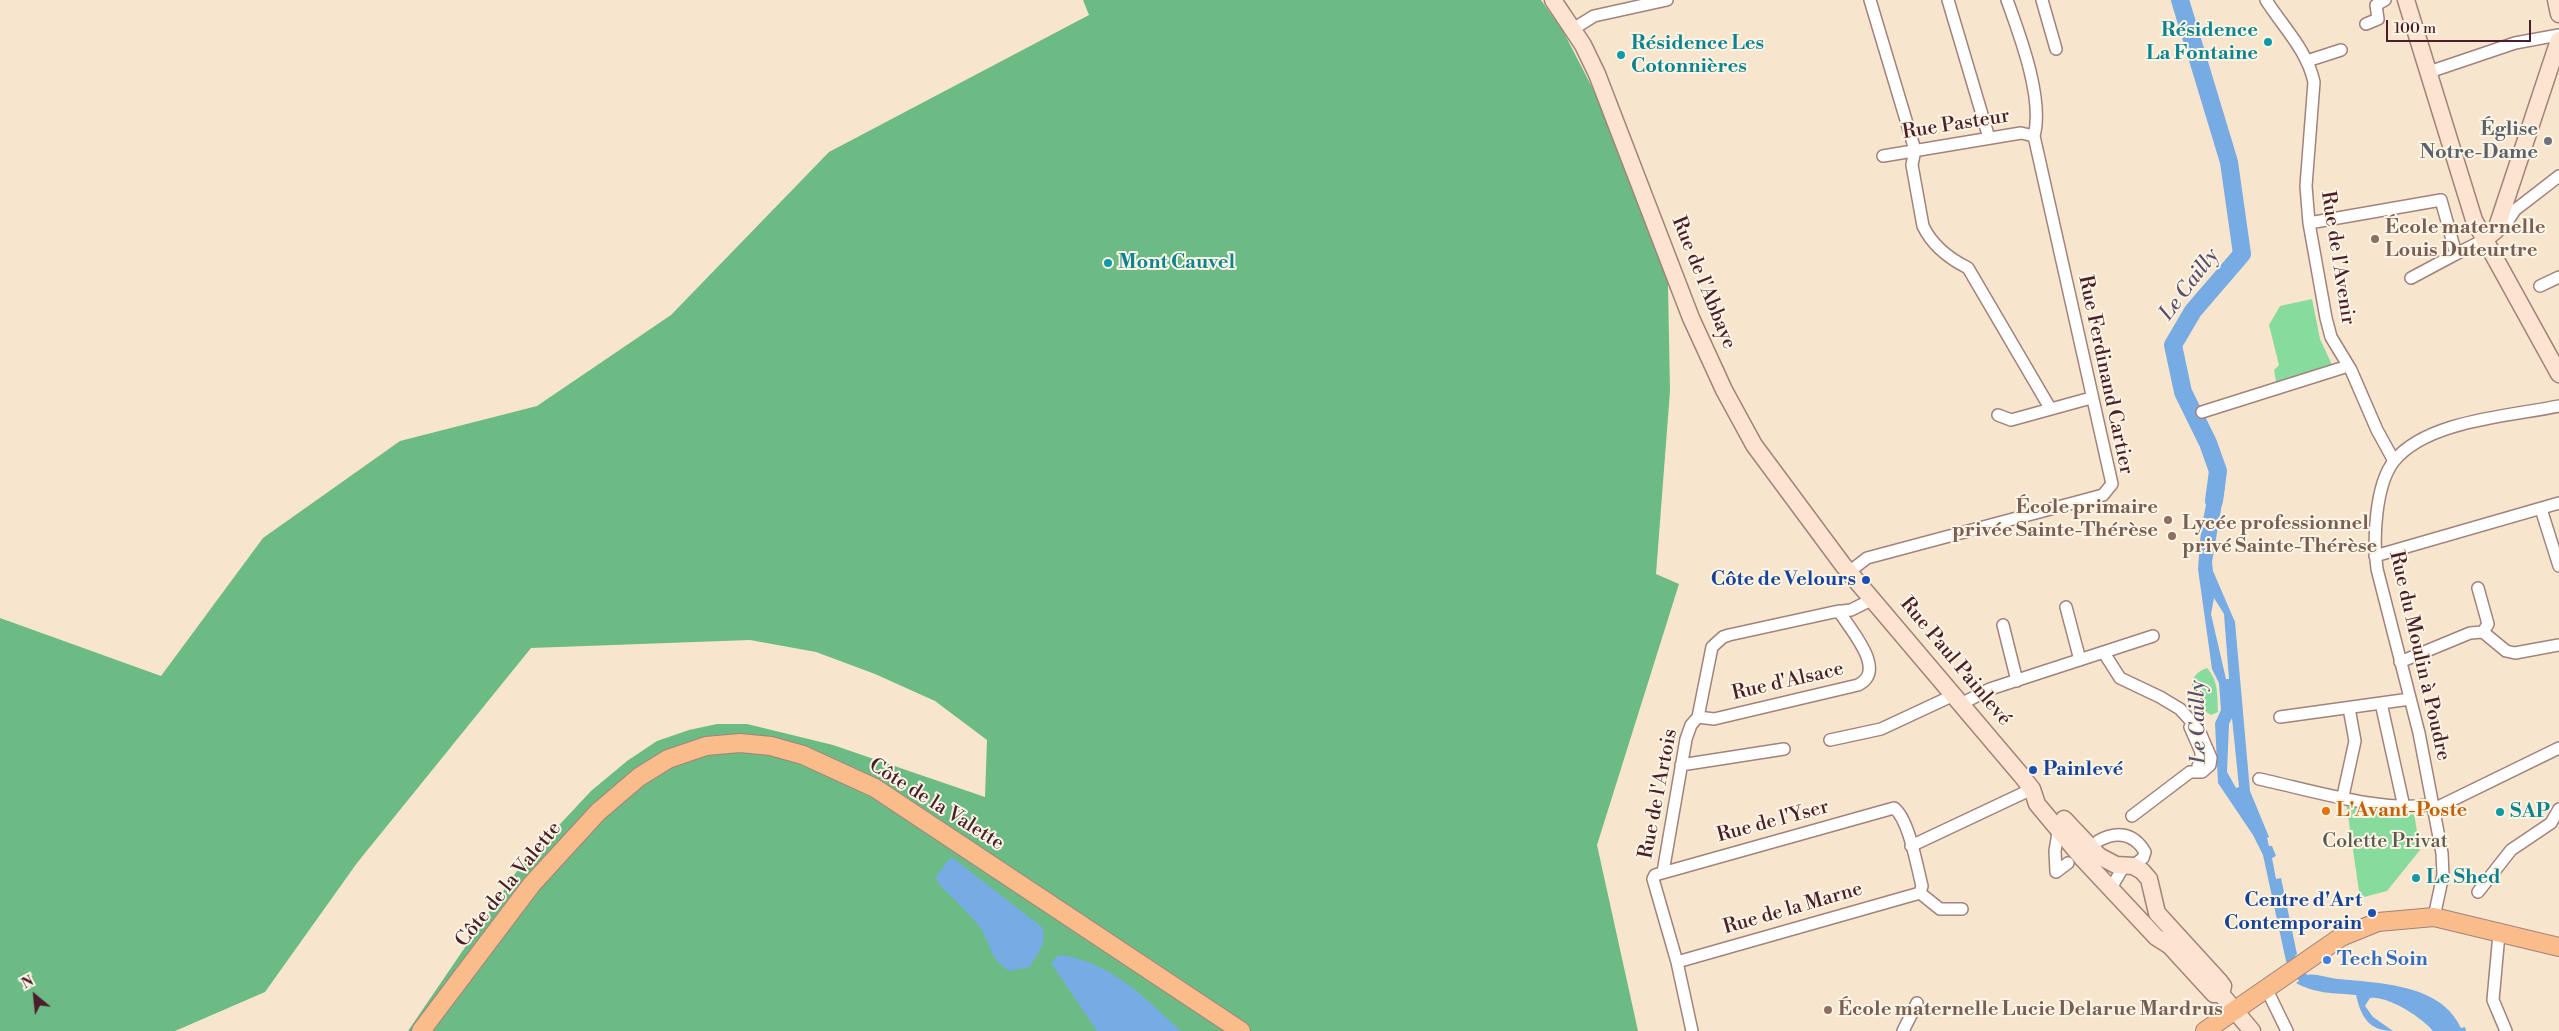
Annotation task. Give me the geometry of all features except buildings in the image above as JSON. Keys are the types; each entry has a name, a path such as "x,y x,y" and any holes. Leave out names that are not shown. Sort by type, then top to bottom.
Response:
{"main road":[{"name":"Côte de la Valette","path":"422,1031 532,884 598,812 639,777 668,759 706,746 740,743 771,746 803,755 875,788 1242,1031"},
{"path":"2205,1031 2239,1021 2267,990 2341,937 2358,928 2387,920 2434,917 2559,947"}],"street":[{"name":"Rue de l'Abbaye","path":"1553,0 1573,29 1591,61 1606,95 1691,318 1733,408 1754,446 1846,568"},
{"path":"1573,29 1594,16 1667,0"},
{"path":"1870,0 1915,150 1912,165 1923,226 1927,234 1948,257 1968,268 2050,408"},
{"path":"1948,0 1989,138"},
{"name":"Rue Ferdinand Cartier","path":"1846,568 1867,558 2103,496 2112,484 2091,398 2034,136 2037,126 2030,72 2007,0"},
{"path":"2042,0 2056,49"},
{"name":"Rue de l'Avenir","path":"2266,0 2307,61 2314,82 2306,186 2309,223 2331,338 2348,366 2394,461"},
{"path":"2366,24 2378,19 2376,5 2385,0"},
{"path":"2406,0 2465,191 2478,219 2491,235 2559,374"},
{"path":"2556,0 2559,14"},
{"path":"2429,72 2516,43 2559,35"},
{"path":"2508,212 2559,40"},
{"path":"2307,61 2341,50"},
{"name":"Rue Pasteur","path":"1883,156 2022,133 2034,136"},
{"path":"2411,278 2491,235 2508,212 2559,176"},
{"path":"2309,223 2441,200 2456,254"},
{"path":"2478,219 2508,212"},
{"path":"2540,286 2559,277"},
{"path":"2526,307 2559,358"},
{"path":"2202,412 2348,366"},
{"path":"1998,416 2011,420 2091,398"},
{"path":"2394,461 2408,449 2448,428 2463,423 2559,406"},
{"name":"Rue du Moulin à Poudre","path":"2394,461 2378,503 2375,556 2410,699 2433,806 2443,872 2434,917"},
{"path":"2375,556 2559,503"},
{"path":"2542,509 2559,566"},
{"name":"Rue Paul Painlevé","path":"1846,568 2032,789"},
{"path":"2478,588 2488,624 2483,632"},
{"path":"1839,611 1852,610 1873,599"},
{"path":"2066,607 2080,660"},
{"name":"Rue de l'Artois","path":"1692,1031 1676,962 1653,879 1655,875 1662,872 1688,731 1698,717 1710,652 1716,642 1729,635 1839,611"},
{"name":"Rue d'Alsace","path":"1698,717 1714,718 1858,685 1866,681 1871,673 1869,662 1839,611"},
{"path":"2003,625 2017,681"},
{"path":"2400,662 2470,633 2483,632 2506,651 2515,653 2559,645"},
{"path":"1830,740 1882,729 1990,689 2153,636"},
{"path":"2104,653 2120,678 2170,702 2180,709 2204,738 2211,758 2210,765 2202,772 2190,772 2132,816"},
{"path":"2280,717 2410,699"},
{"path":"2381,703 2404,807"},
{"path":"2343,796 2355,741 2349,708"},
{"path":"2190,721 2189,725 2201,752 2201,763 2198,766"},
{"path":"2259,779 2414,808 2433,806 2559,748"},
{"path":"1681,765 1784,749"},
{"path":"2032,789 2037,804 2059,828 2082,858 2156,937 2172,939"},
{"path":"1962,909 1940,908 1920,893 1922,886 1911,846 2032,789"},
{"path":"2032,789 2044,797 2099,856 2129,866 2149,879 2153,903 2172,939 2214,994 2221,994 2239,1021 2249,1024 2252,1031"},
{"name":"Rue de l'Yser","path":"1662,872 1894,808 1900,813 1911,846"},
{"path":"2478,892 2511,850 2551,823 2559,809"},
{"path":"2059,828 2055,851 2056,872 2068,863"},
{"path":"2098,841 2110,834 2129,836 2145,852 2143,858 2129,866 2111,888"},
{"name":"Rue de la Marne","path":"1676,962 1920,893"},
{"path":"2499,934 2493,1000 2506,1031"},
{"path":"2267,990 2287,1031"},
{"path":"1904,1031 1917,1003"}],"green space":[{"path":"1083,0 1541,0 1563,31 1667,232 1670,391 1656,574 1679,584 1597,845 1638,1031 408,1031 519,868 591,791 627,761 657,741 689,730 717,724 747,724 833,745 985,797 987,740 935,701 875,674 816,652 750,640 531,648 357,863 265,992 175,1031 0,1031 0,618 161,676 263,538 400,441 537,406 671,315 829,152 1089,15"},
{"path":"2312,299 2320,339 2333,367 2277,386 2274,370 2279,365 2269,325 2280,306"},
{"path":"2207,668 2214,678 2217,694 2218,712 2211,715 2199,705 2195,698 2192,684 2194,677"},
{"name":"Colette Privat","path":"2346,802 2414,813 2420,850 2387,891 2360,898"}],"water":[{"path":"2223,477 2225,486 2212,562 2213,571 2235,622 2250,791 2269,837 2267,838 2269,846 2272,846 2276,856 2272,858 2276,879 2281,878 2297,954 2295,956 2307,975 2372,982 2408,988 2424,994 2439,1002 2452,1013 2461,1028 2465,1027 2466,1031 2433,1031 2404,1008 2386,1000 2370,998 2365,1006 2373,1017 2393,1031 2385,1030 2367,1021 2356,995 2318,991 2296,983 2299,981 2286,961 2263,855 2253,835 2218,783 2215,723 2221,710 2219,683 2212,669 2198,569 2201,530 2211,480","holes":["2214,598 2224,614 2229,679 2226,679 2211,614","2232,718 2239,787 2236,788 2227,772 2229,724"]},
{"path":"953,858 1042,927 1044,933 1043,943 1030,967 1009,971 1003,966 992,953 980,927 938,883 936,877 948,860"},
{"path":"1058,955 1094,964 1125,982 1181,1031 1097,1031 1051,963"}],"waterway":[{"name":"Le Cailly","path":"2180,0 2229,162 2242,254 2193,311 2173,345 2183,392 2208,443 2218,471 2214,501"}],"place":[{"name":"Résidence La Fontaine","path":"2268,42"},
{"name":"Résidence Les Cotonnières","path":"1621,55"},
{"name":"Église Notre-Dame","path":"2548,141"},
{"name":"École maternelle Louis Duteurtre","path":"2375,239"},
{"name":"Mont Cauvel","path":"1108,263"},
{"name":"École primaire privée Sainte-Thérèse","path":"2168,520"},
{"name":"Lycée professionnel privé Sainte-Thérèse","path":"2172,536"},
{"name":"Côte de Velours","path":"1866,580"},
{"name":"Painlevé","path":"2033,770"},
{"name":"L'Avant-Poste","path":"2326,811"},
{"name":"SAP","path":"2500,812"},
{"name":"Le Shed","path":"2416,878"},
{"name":"Centre d'Art Contemporain","path":"2372,913"},
{"name":"Tech Soin","path":"2327,960"},
{"name":"École maternelle Lucie Delarue Mardrus","path":"1828,1010"}]}
